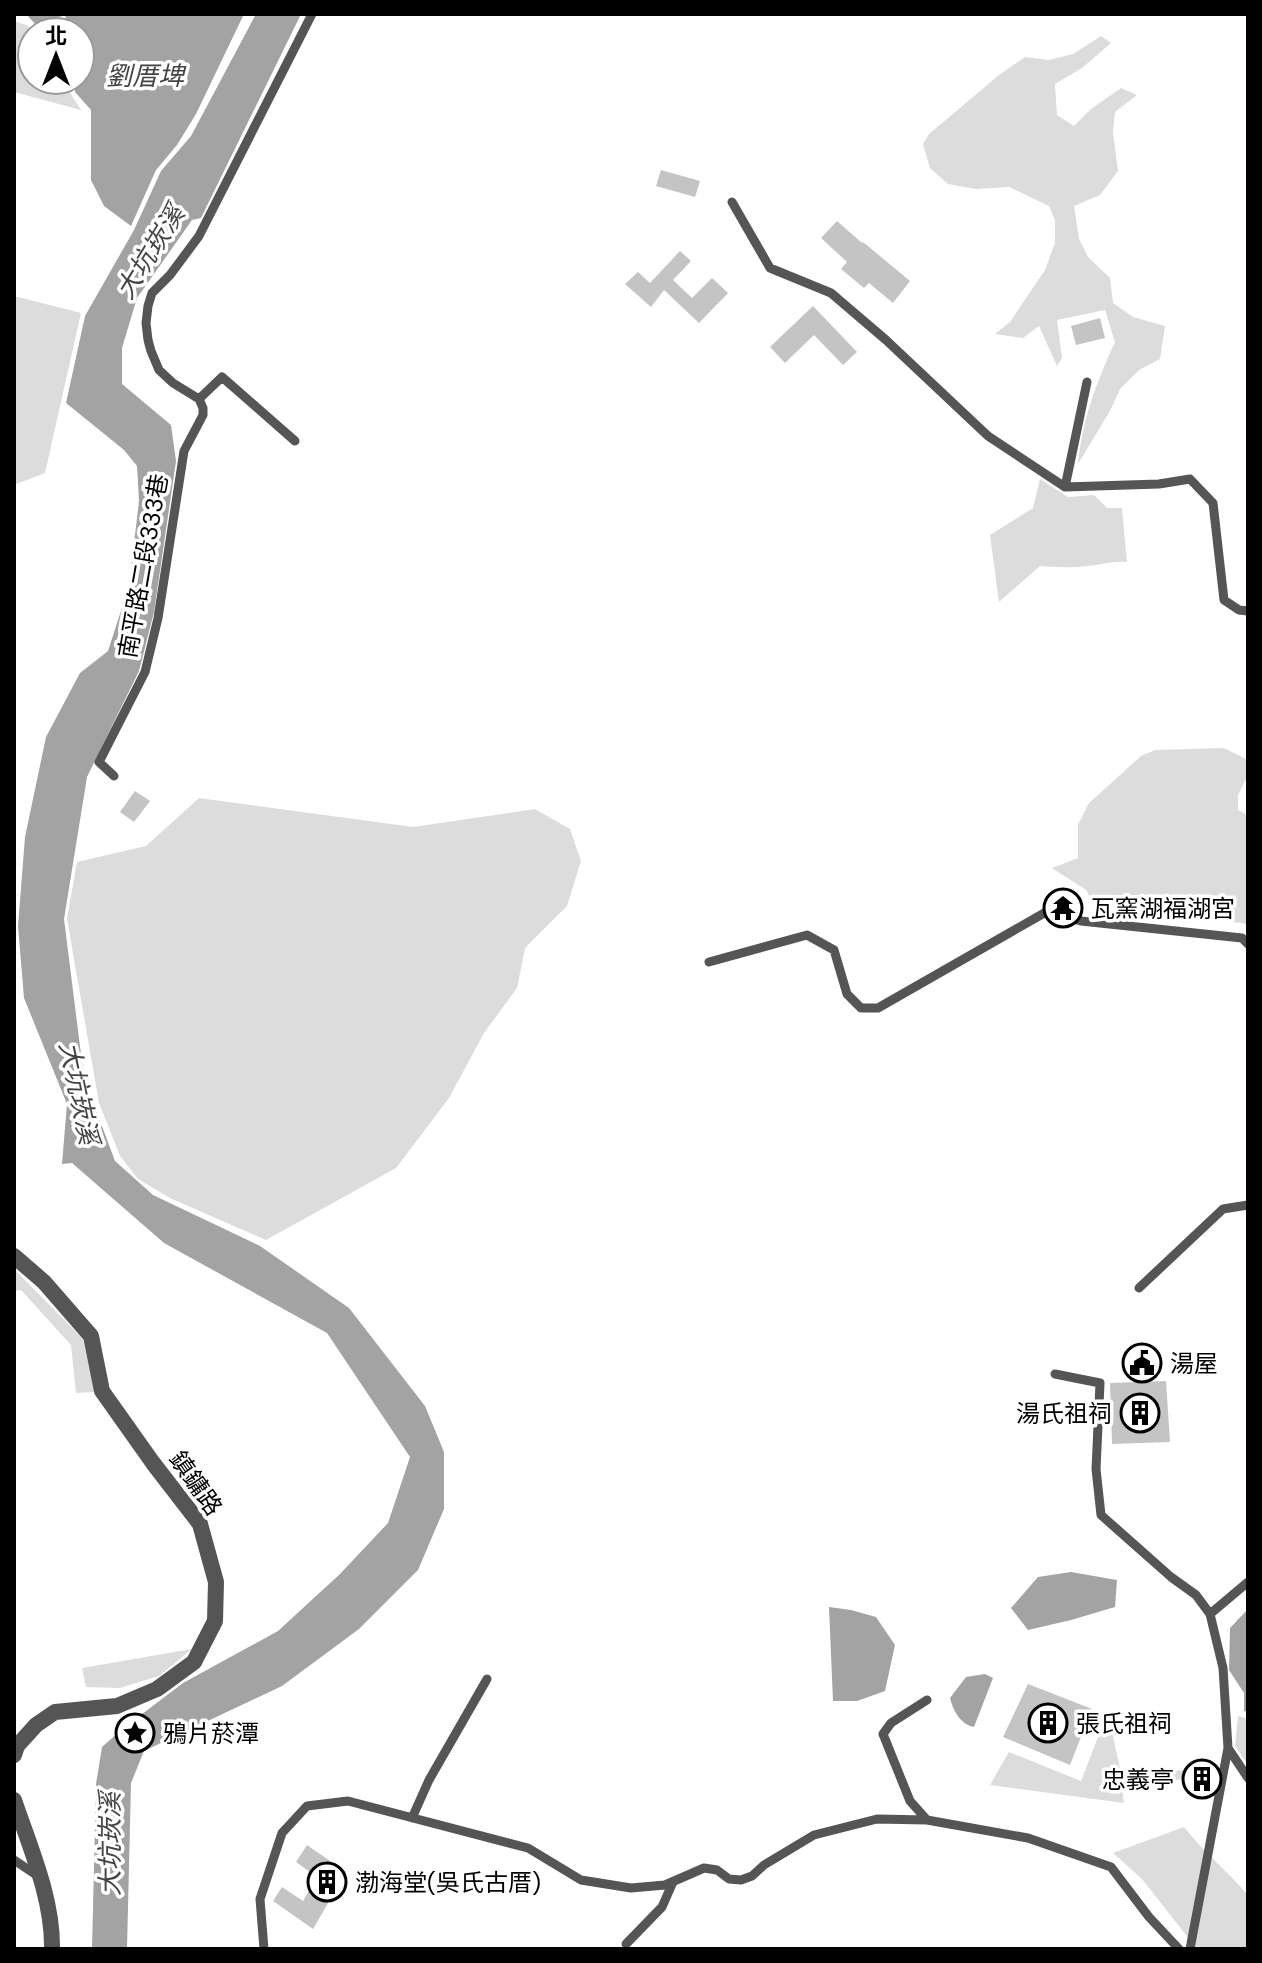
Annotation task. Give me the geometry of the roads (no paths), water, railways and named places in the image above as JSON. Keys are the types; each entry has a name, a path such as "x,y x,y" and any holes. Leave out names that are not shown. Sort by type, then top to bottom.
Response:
{"street":[{"name":"鎮鏞路","path":"14,1256 44,1282 91,1336 102,1391 200,1524 216,1582 215,1621 194,1662 157,1689 117,1706 55,1712 36,1725 17,1746 14,1755"},
{"path":"14,1800 40,1877 52,1930 52,1949"}],"lane":[{"path":"295,441 222,377 199,399 173,383 159,370 151,351 146,323 152,293 170,275 199,236 312,14"},
{"path":"732,202 770,268 831,293 988,436 1065,487 1159,484 1190,479 1213,503 1224,600 1239,610 1248,611"},
{"path":"1065,487 1087,382"},
{"name":"南平路二段333巷","path":"114,776 99,762 145,672 158,618 184,451 203,415 199,399"},
{"path":"709,962 807,935 834,950 847,994 861,1008 878,1008 1046,912 1081,921 1242,938 1248,944"},
{"path":"1139,1288 1223,1209 1248,1205"},
{"path":"1055,1374 1100,1383 1096,1469 1101,1515 1196,1595 1210,1614 1223,1668 1228,1748 1190,1949"},
{"path":"1210,1614 1248,1582"},
{"path":"412,1818 429,1780 487,1679"},
{"path":"927,1700 891,1723 883,1734 910,1801 927,1820"},
{"path":"1228,1748 1248,1778"},
{"path":"264,1949 260,1899 282,1833 307,1806 348,1801 528,1848 581,1880 631,1888 665,1885 704,1868 717,1870 729,1879 741,1880 814,1835 877,1819 927,1820 1028,1838 1111,1867 1149,1917 1179,1949"},
{"path":"14,1860 40,1877"},
{"path":"626,1944 662,1907 673,1882"}],"water":[{"name":"劉厝埤","path":"26,14 244,14 196,114 177,145 156,170 131,226 104,206 91,180 91,110 79,96 96,96 96,16"},
{"name":"大坑崁溪","path":"256,14 301,14 201,218 192,220 137,298 122,348 122,384 171,425 176,461 154,612 139,671 87,777 64,919 84,1078 115,1161 153,1195 260,1246 349,1308 425,1406 444,1452 444,1509 418,1570 359,1629 282,1686 144,1751 131,1783 127,1949 92,1949 96,1784 102,1747 183,1683 278,1631 340,1574 388,1523 410,1457 327,1333 164,1243 72,1163 62,1164 67,1104 24,998 18,926 25,837 46,737 80,673 108,651 129,586 139,501 137,466 124,450 66,403 85,316 134,230 161,171 191,136"},
{"path":"1071,1572 1117,1580 1115,1607 1028,1630 1011,1608 1038,1577"},
{"path":"829,1607 876,1617 895,1645 885,1691 857,1701 833,1701"},
{"path":"1248,1609 1248,1712 1244,1711 1244,1693 1229,1670 1230,1628"},
{"path":"985,1674 993,1678 974,1727 958,1716 950,1698 966,1677"}],"place":[{"name":"瓦窯湖福湖宮","path":"1063,908"},
{"name":"湯屋","path":"1142,1363"},
{"name":"湯氏祖祠","path":"1140,1413"},
{"name":"張氏祖祠","path":"1048,1723"},
{"name":"鴉片菸潭","path":"135,1733"},
{"name":"忠義亭","path":"1202,1779"},
{"name":"渤海堂(吳氏古厝)","path":"327,1882"}]}
